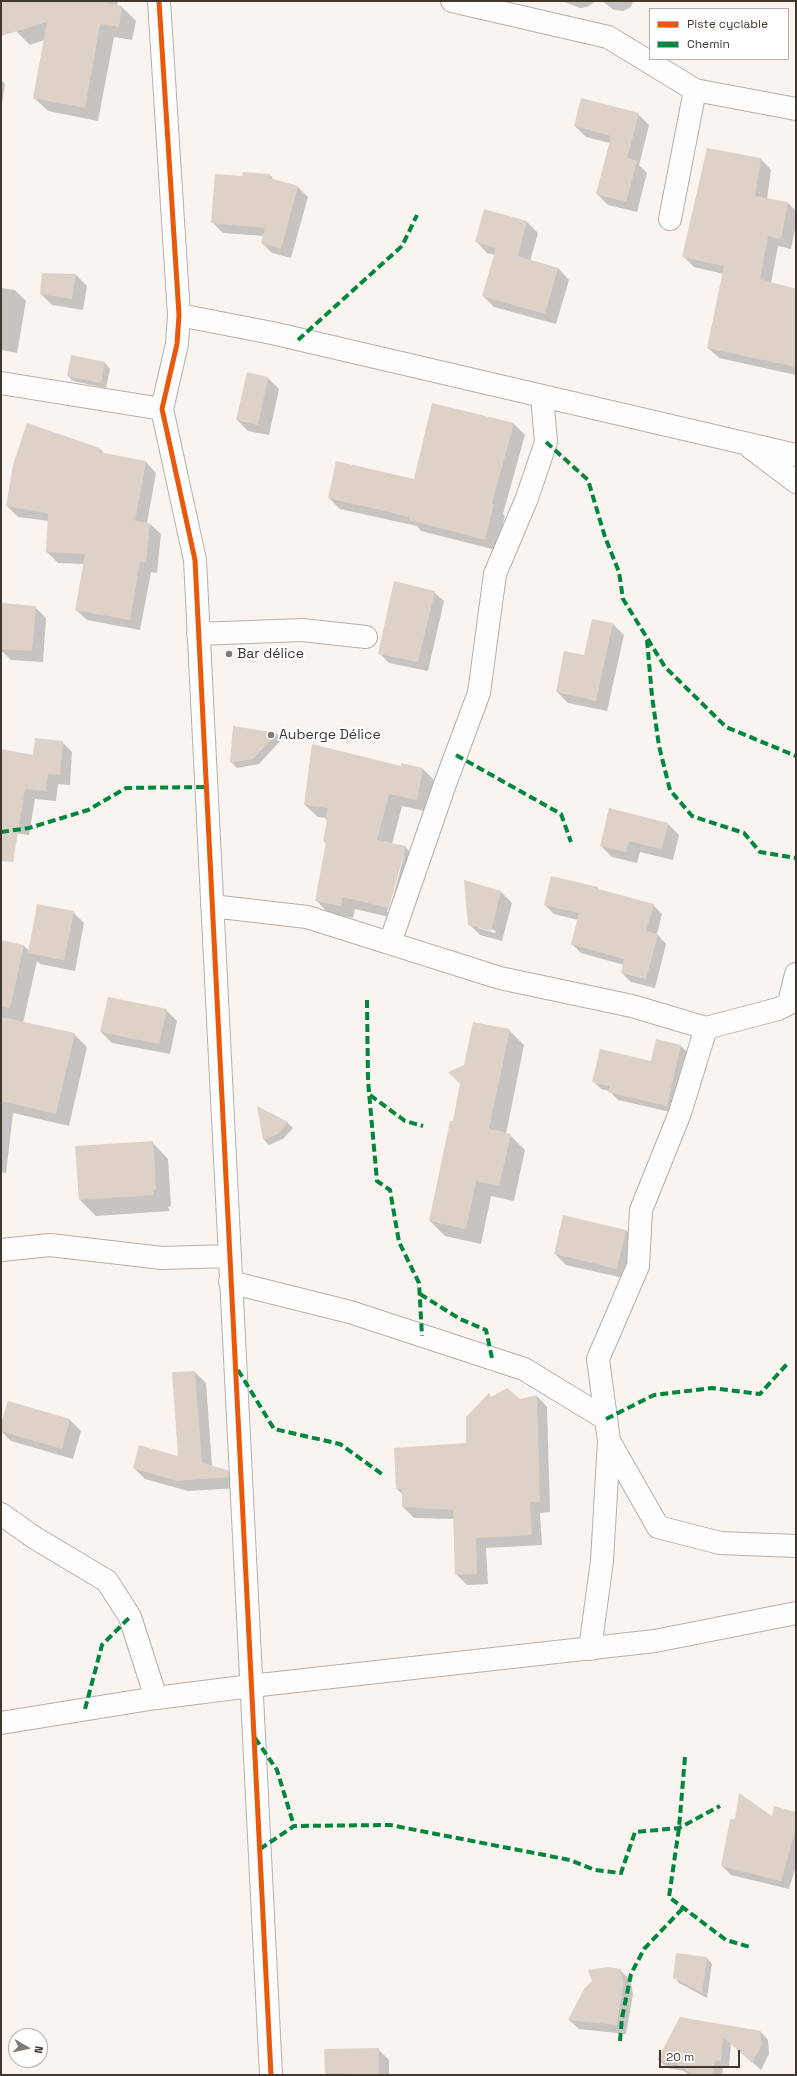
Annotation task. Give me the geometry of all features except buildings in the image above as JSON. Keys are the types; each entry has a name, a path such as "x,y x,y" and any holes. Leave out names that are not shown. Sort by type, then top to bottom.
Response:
{"street":[{"path":"159,1 179,315 177,344 162,409 195,560 230,1282 272,2075"},
{"path":"452,1 608,37 695,90 796,108"},
{"path":"670,219 695,90"},
{"path":"179,315 272,334 796,455"},
{"path":"1,383 162,409"},
{"path":"390,943 442,792 479,693 495,574 527,498 546,442 542,396"},
{"path":"744,443 796,482"},
{"path":"198,634 302,630 366,637"},
{"path":"212,906 307,917 500,978 632,1006 706,1028 778,1009 793,1002 796,974"},
{"path":"590,1648 602,1561 609,1441 598,1359 638,1266 641,1210 680,1113 706,1028"},
{"path":"1,1239 11,1249 50,1245 162,1258 229,1256"},
{"path":"230,1282 350,1312 524,1369 606,1419"},
{"path":"609,1441 658,1527 720,1543 796,1546"},
{"path":"1,1514 35,1538 107,1581 130,1617 156,1698"},
{"path":"10,1721 156,1698 251,1686 655,1641 796,1613"}],"marked path":[{"path":"298,340 402,246 417,215"},
{"path":"546,442 588,480 605,537 619,572 623,599 665,667 726,727 796,756"},
{"path":"647,640 652,696 659,746 670,790 692,816 744,833 760,852 796,858"},
{"path":"456,755 561,814 571,842"},
{"path":"1,832 29,828 88,810 126,788 206,787"},
{"path":"367,1000 368,1081 377,1181 390,1190 399,1242 419,1283 422,1336"},
{"path":"370,1095 405,1121 423,1126"},
{"path":"420,1294 460,1319 486,1330 492,1358"},
{"path":"606,1419 654,1395 712,1388 760,1394 787,1364"},
{"path":"238,1370 274,1429 340,1444 382,1474"},
{"path":"85,1709 102,1645 130,1617"},
{"path":"255,1738 277,1770 294,1826"},
{"path":"685,1757 679,1828 669,1897 726,1940 750,1947"},
{"path":"260,1849 294,1826 390,1825 570,1860 595,1870 621,1873 635,1832 679,1828 720,1806"},
{"path":"620,2041 622,2018 631,1974 644,1949 683,1908"}],"cycle path":[{"path":"159,1 179,315 177,344 162,409 195,560 271,2075"}],"place":[{"name":"Bar délice","path":"229,654"},
{"name":"Auberge Délice","path":"271,735"}]}
